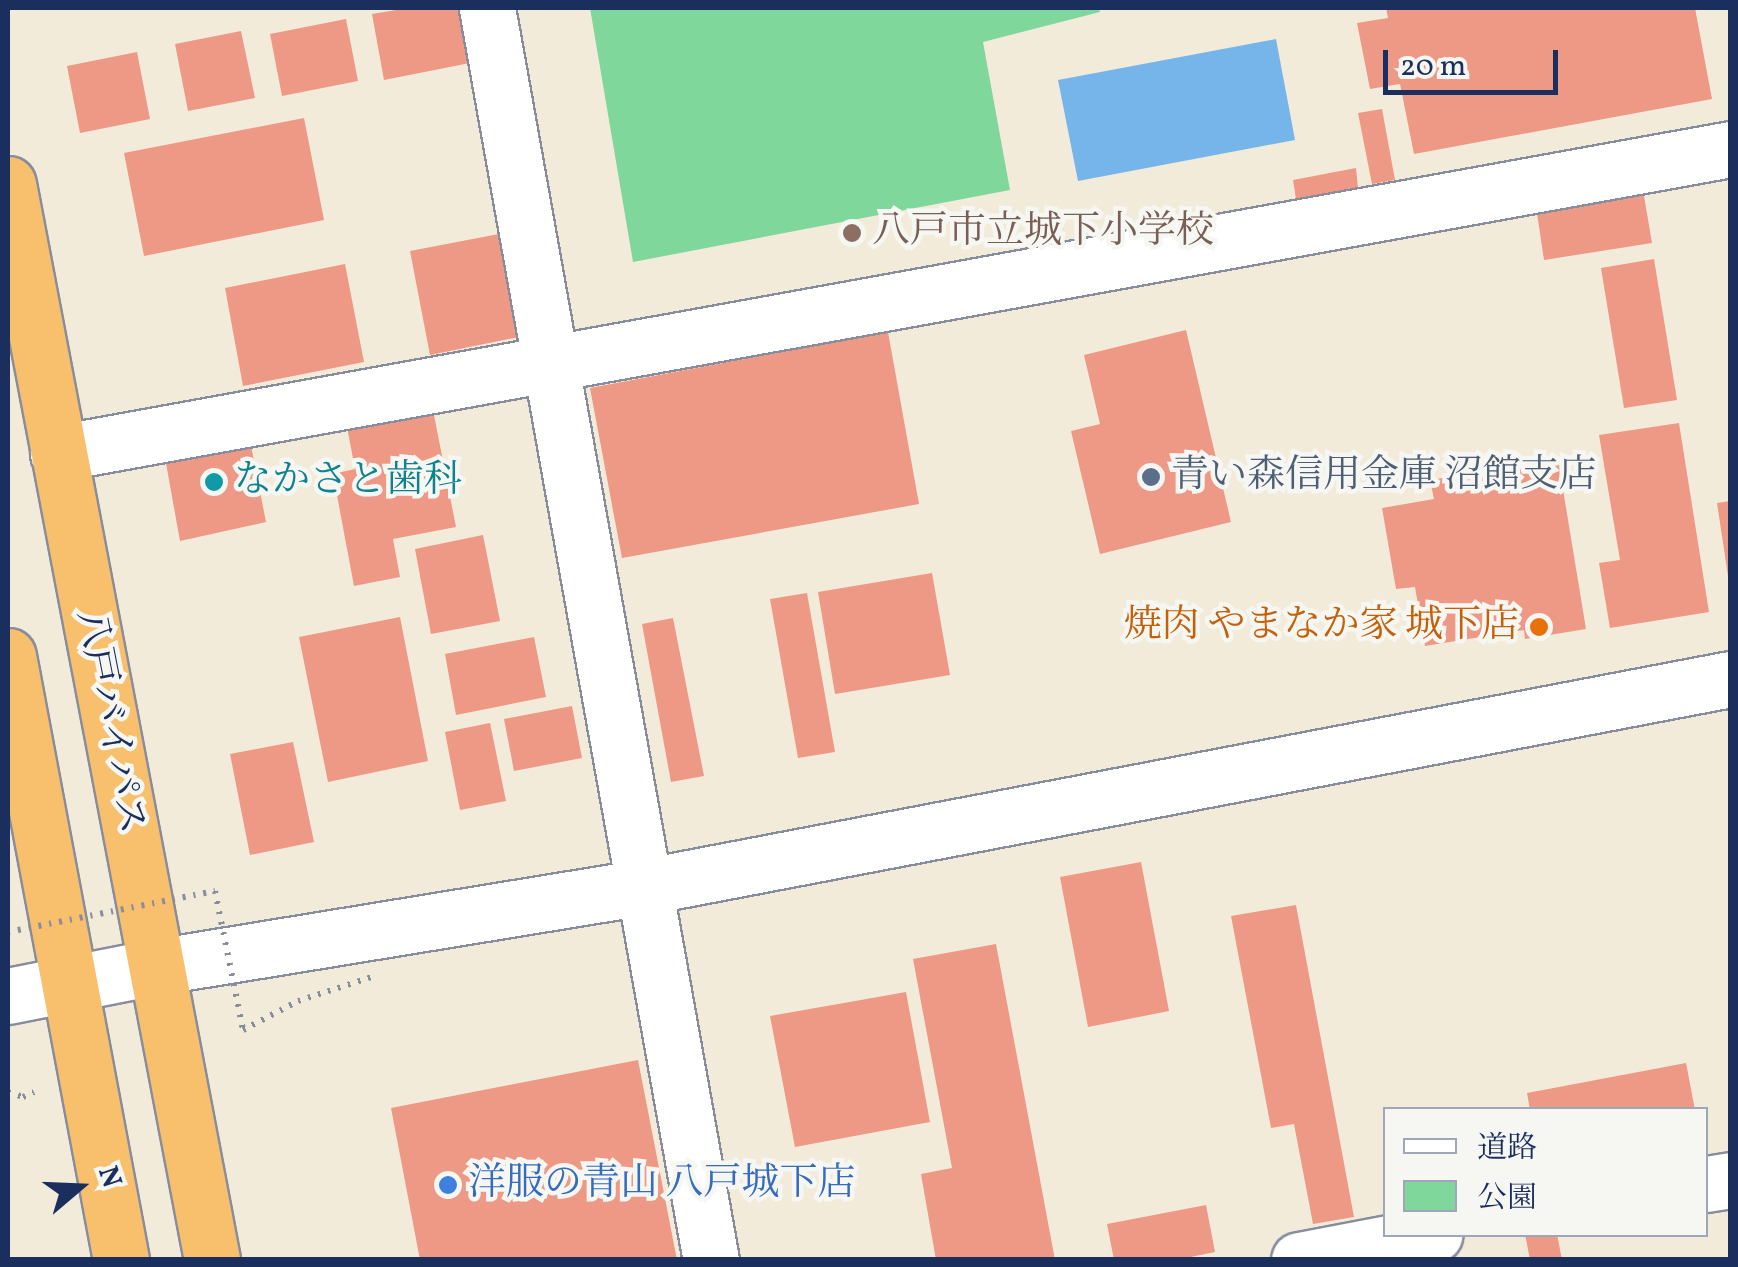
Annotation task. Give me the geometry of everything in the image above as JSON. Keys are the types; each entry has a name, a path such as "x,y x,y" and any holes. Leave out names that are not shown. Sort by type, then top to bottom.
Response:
{"highway":[{"name":"八戸バイパス","path":"8,184 212,1260"},
{"path":"8,656 66,985 121,1260"}],"street":[{"path":"487,8 711,1260"},
{"path":"58,453 1730,149"},
{"path":"8,996 156,967 642,886 1730,679"},
{"path":"1299,1260 1418,1237"}],"path":[{"path":"8,932 215,891 243,1030 298,1001 372,977"},
{"path":"8,1092 23,1098 38,1091"}],"green space":[{"path":"590,8 1099,8 1100,12 983,42 1010,190 633,262"}],"water":[{"path":"1276,39 1295,140 1078,181 1058,80"}],"building":[{"path":"408,8 459,8 470,63 384,80 372,14"},
{"path":"1386,8 1695,8 1712,99 1414,154 1400,84 1370,89 1357,23 1388,18"},
{"path":"346,19 358,81 282,96 270,34"},
{"path":"241,31 255,98 188,111 175,44"},
{"path":"137,52 150,119 80,133 67,66"},
{"path":"1382,109 1395,180 1372,184 1358,113"},
{"path":"304,118 324,220 144,256 124,153"},
{"path":"1356,168 1358,188 1296,199 1293,180"},
{"path":"1643,190 1652,243 1544,260 1536,207"},
{"path":"504,233 524,336 430,355 410,251"},
{"path":"1654,259 1677,400 1624,408 1601,268"},
{"path":"345,264 364,362 243,386 225,288"},
{"name":"青い森信用金庫 沼館支店","path":"1186,330 1231,522 1100,554 1071,431 1100,424 1084,355"},
{"path":"888,332 919,504 622,558 590,388"},
{"path":"433,410 456,527 393,539 400,577 354,586 333,474 355,469 347,427"},
{"path":"1679,423 1709,612 1610,628 1599,563 1620,560 1599,435"},
{"name":"なかさと歯科","path":"247,425 266,522 180,541 162,441"},
{"path":"1558,459 1586,629 1525,639 1524,630 1425,646 1415,587 1396,589 1382,508 1434,499 1430,480"},
{"path":"1730,501 1730,576 1728,576 1717,503"},
{"path":"483,535 500,621 431,634 415,549"},
{"path":"932,573 950,675 835,694 818,592"},
{"path":"807,593 835,752 798,758 770,599"},
{"path":"400,617 428,761 328,782 299,637"},
{"path":"673,618 704,776 671,782 642,624"},
{"path":"534,637 546,697 456,715 445,654"},
{"path":"572,706 582,758 514,771 504,719"},
{"path":"490,723 506,801 460,810 445,732"},
{"path":"293,742 314,842 250,855 230,754"},
{"path":"1141,862 1169,1011 1088,1027 1060,877"},
{"path":"1296,905 1354,1217 1313,1224 1294,1124 1271,1128 1231,916"},
{"path":"996,944 1055,1260 936,1260 921,1174 952,1168 913,959"},
{"path":"906,992 930,1122 795,1147 770,1016"},
{"path":"638,1060 677,1260 420,1260 391,1108"},
{"path":"1686,1063 1694,1107 1529,1107 1527,1093"},
{"path":"1206,1205 1215,1252 1176,1260 1114,1260 1107,1224"},
{"path":"1526,1237 1558,1237 1562,1260 1530,1260"}],"place":[{"name":"八戸市立城下小学校","path":"852,233"},
{"name":"青い森信用金庫 沼館支店","path":"1151,477"},
{"name":"なかさと歯科","path":"214,482"},
{"name":"焼肉 やまなか家 城下店","path":"1539,627"},
{"name":"洋服の青山 八戸城下店","path":"448,1185"}]}
